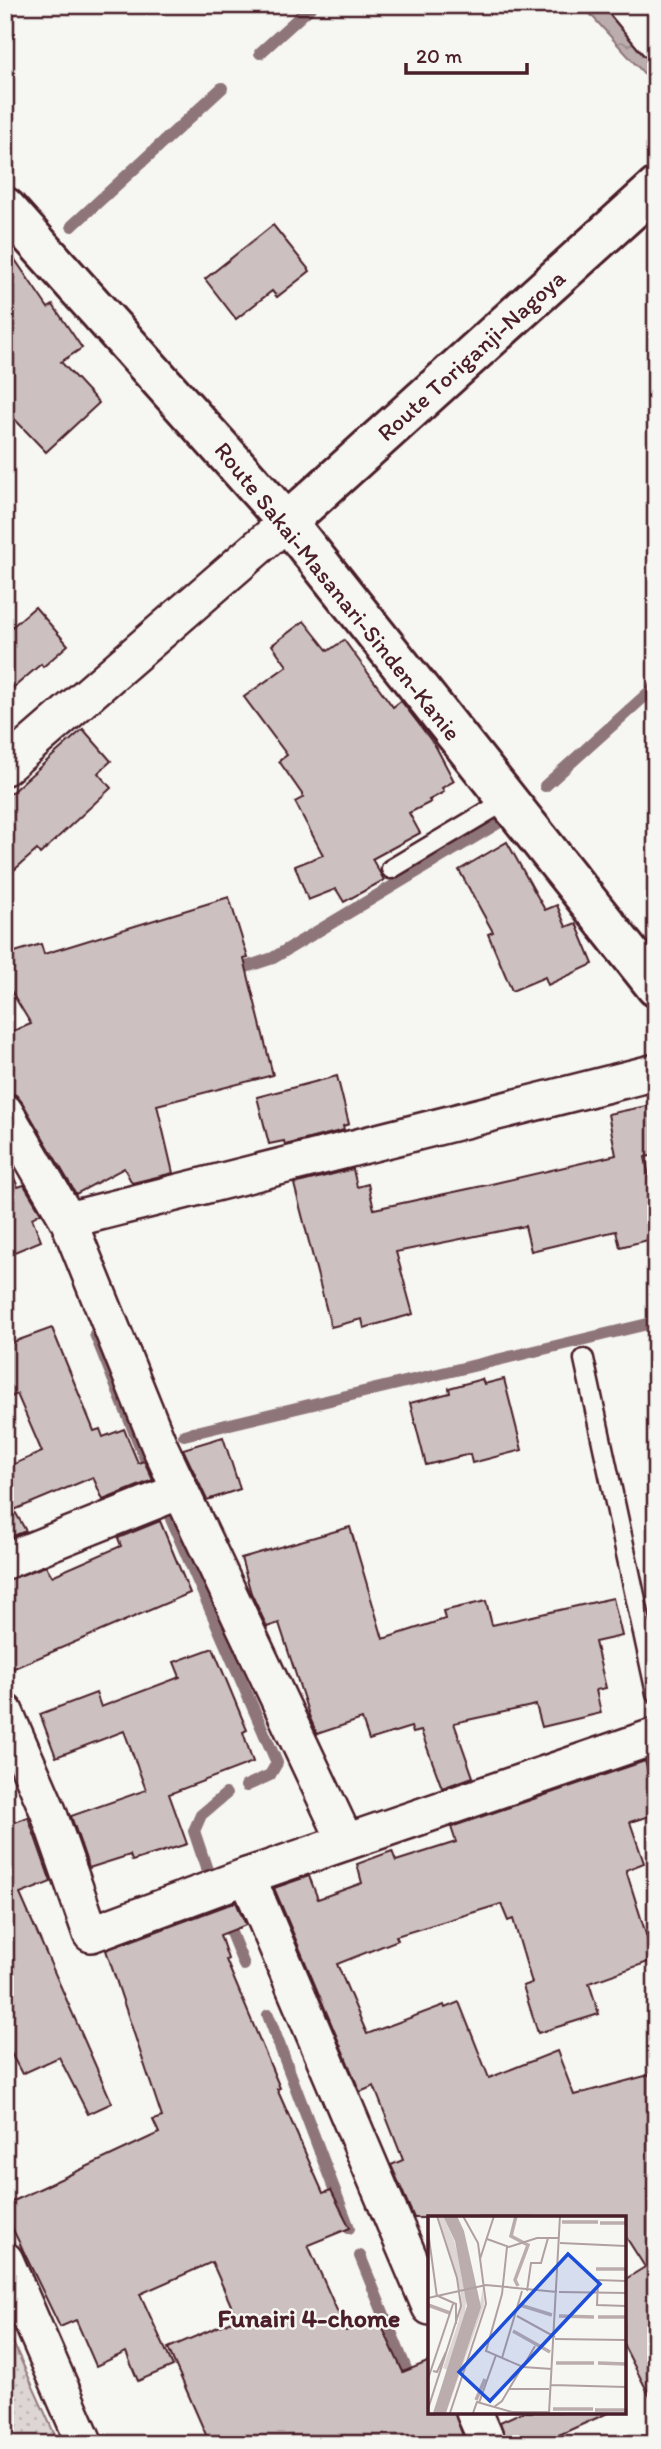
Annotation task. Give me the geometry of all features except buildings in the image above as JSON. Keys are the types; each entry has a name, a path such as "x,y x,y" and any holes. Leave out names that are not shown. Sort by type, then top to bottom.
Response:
{"main road":[{"name":"Route Toriganji-Nagoya","path":"287,522 656,188"},
{"name":"Route Sakai-Masanari-Sinden-Kanie","path":"5,207 287,522 656,988"}],"street":[{"path":"625,5 656,41"},
{"path":"5,767 287,522"},
{"path":"68,1220 656,1072"},
{"path":"5,1112 68,1220 159,1446 346,1842"},
{"path":"5,1561 180,1491"},
{"path":"5,1712 48,1811 91,1934 247,1876 656,1736"},
{"path":"247,1876 428,2302"},
{"path":"5,2260 85,2444"},
{"path":"475,2414 488,2444"}],"lane":[{"path":"391,869 507,800"},
{"path":"584,1359 656,1693"}],"shaded area":[{"path":"5,2325 59,2444 7,2444"}],"water":[{"path":"582,5 603,5 656,64 656,87"}],"waterway":[{"path":"260,53 313,5"},
{"path":"72,226 222,88"},
{"path":"545,786 656,686"},
{"path":"231,972 273,958 498,823"},
{"path":"5,1149 19,1168"},
{"path":"184,1435 656,1322"},
{"path":"95,1334 154,1481"},
{"path":"171,1519 277,1763 270,1775 246,1786"},
{"path":"210,1879 194,1831 201,1815 226,1794"},
{"path":"219,1903 244,1965"},
{"path":"268,2015 349,2228"},
{"path":"360,2256 413,2386"}],"district":[{"name":"Funairi 4-chome","path":"309,2318"}]}
